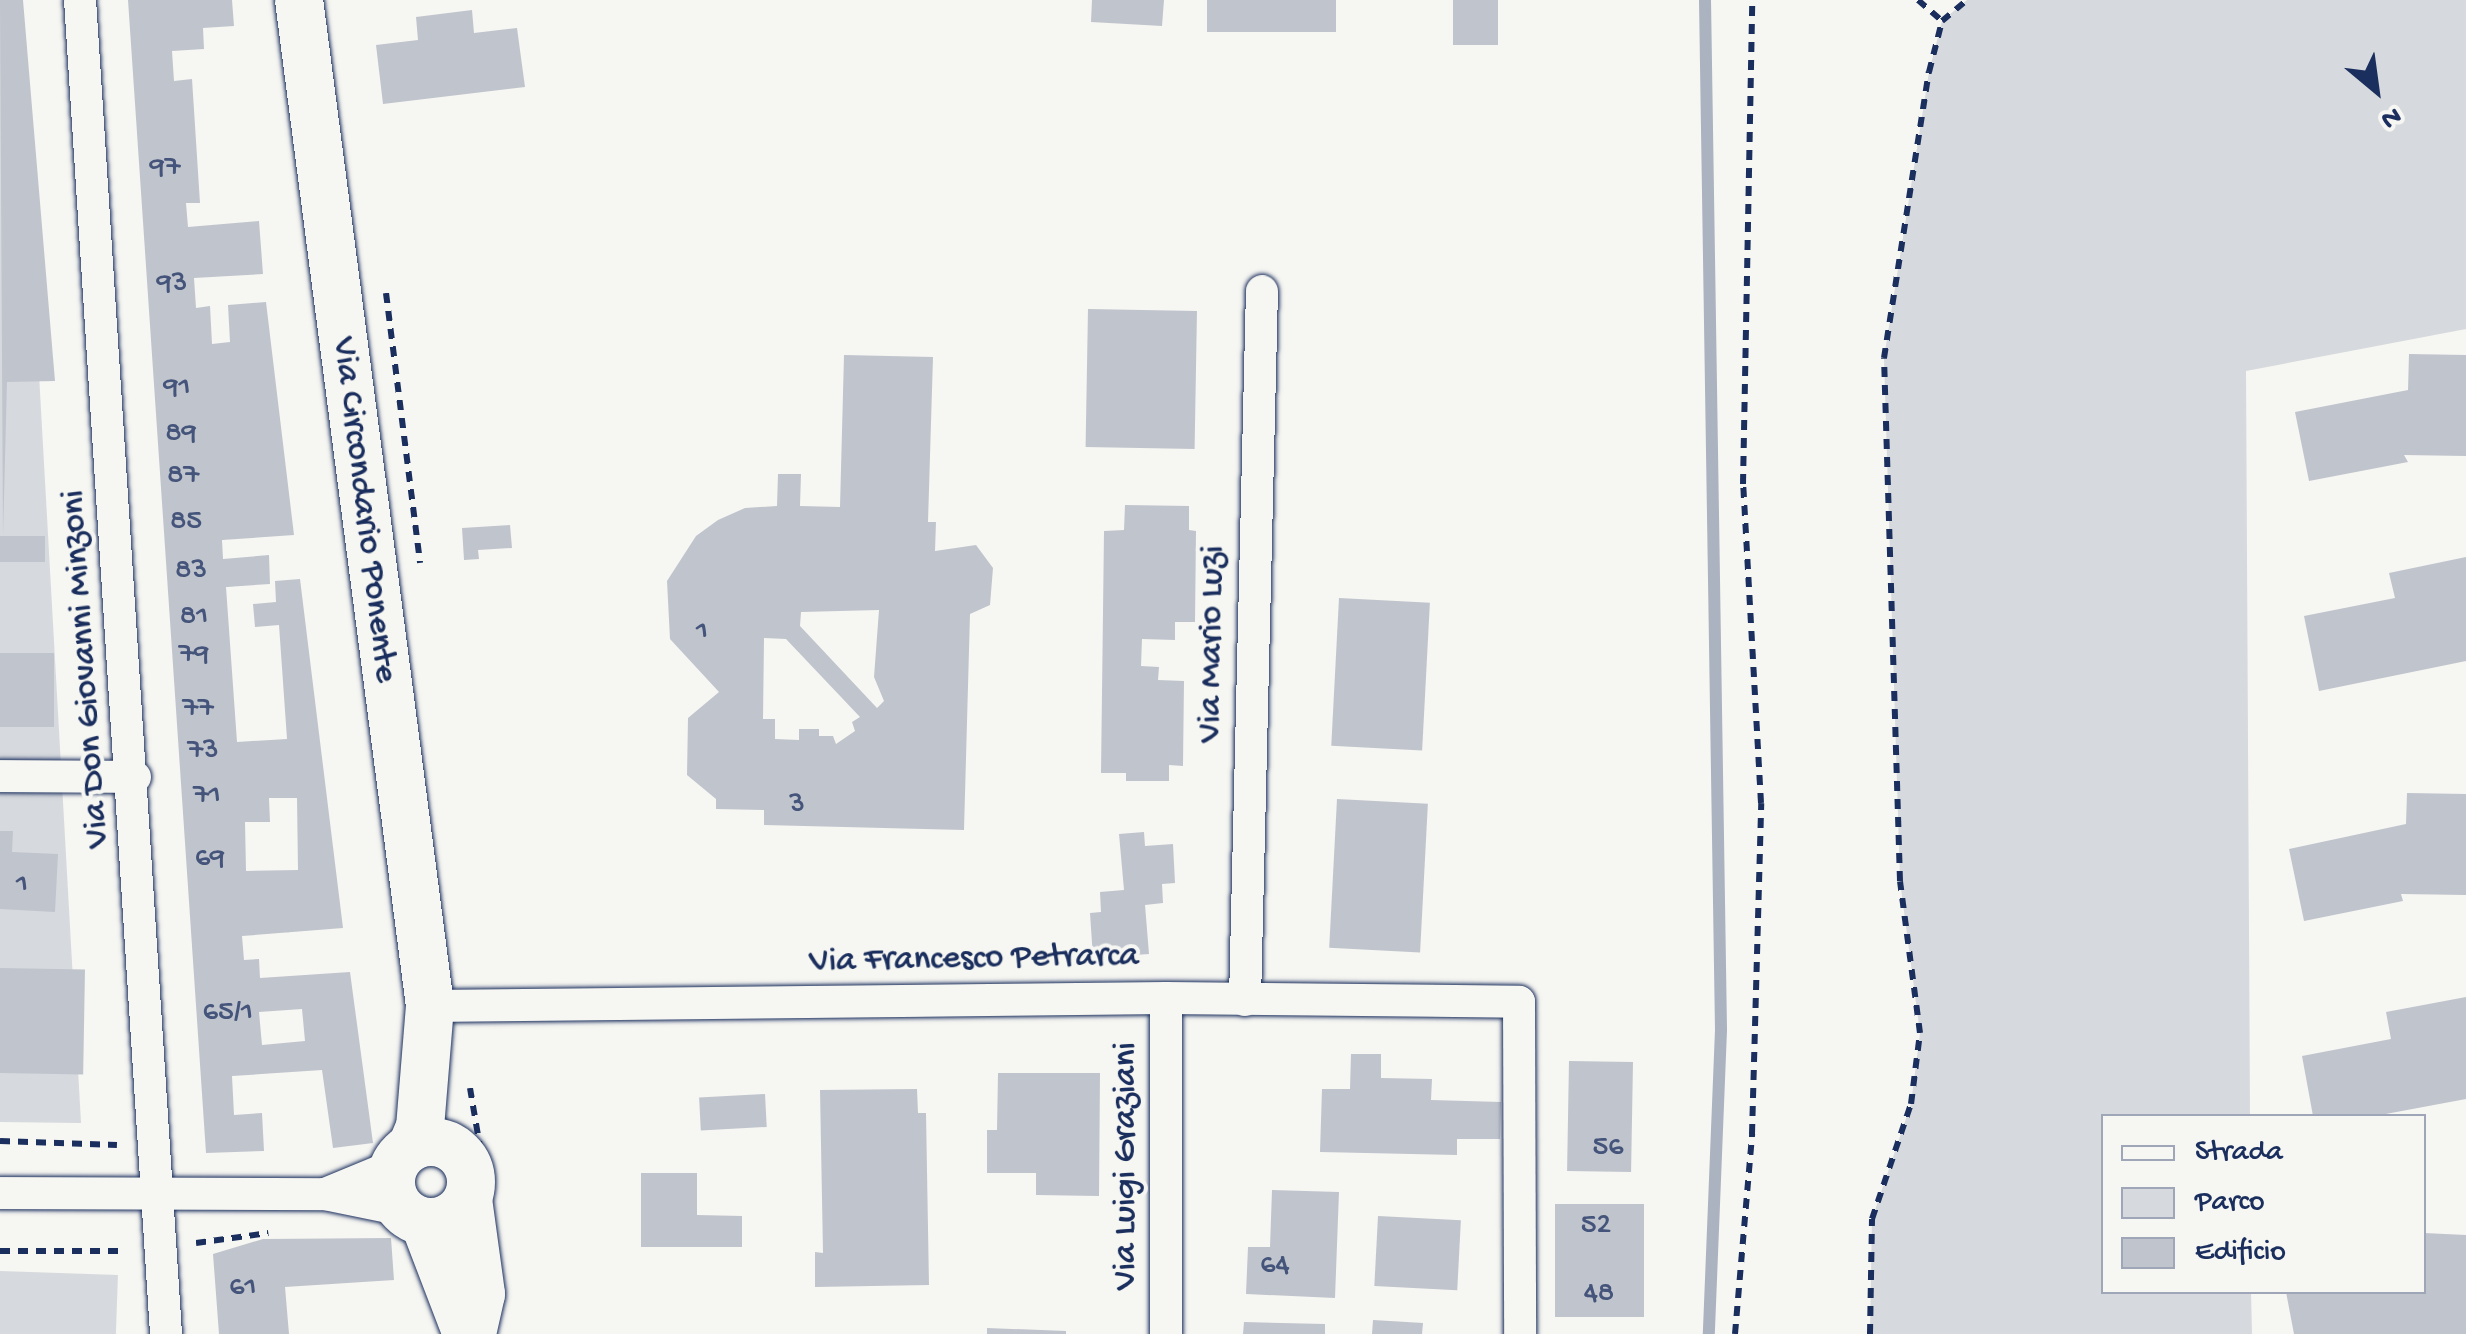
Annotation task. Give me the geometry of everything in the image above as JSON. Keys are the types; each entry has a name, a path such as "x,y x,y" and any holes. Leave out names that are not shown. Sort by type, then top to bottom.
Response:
{"street":[{"name":"Via Don Giovanni Minzoni","path":"80,0 136,777 154,1194 166,1334"},
{"name":"Via Circondario Ponente","path":"299,0 430,1013 420,1127 408,1186 469,1334"},
{"name":"Via Mario Luzi","path":"1245,1000 1262,291"},
{"path":"0,776 136,777"},
{"name":"Via Francesco Petrarca","path":"430,1013 1166,998 1518,1002 1520,1334"},
{"name":"Via Luigi Graziani","path":"1166,998 1166,1334"},
{"name":"Via Circondario Ponente","path":"430,1013 444,1048 468,1182 480,1294 469,1334"},
{"path":"0,1194 324,1194 408,1186 450,1146 468,1182 450,1218 408,1186 324,1194"}],"path":[{"path":"1735,1334 1752,1134 1761,803 1743,484 1752,0"},
{"path":"1918,0 1942,21"},
{"path":"1870,1334 1872,1219 1911,1104 1920,1033 1900,881 1884,358 1942,21 1967,0"},
{"path":"0,1141 117,1145"},
{"path":"0,1252 159,1248 279,1232"}],"green space":[{"path":"0,0 18,0 81,1123 0,1122"},
{"path":"1967,0 2466,0 2466,329 2246,371 2250,1114 2101,1114 2101,1294 2251,1294 2252,1334 1870,1334 1872,1219 1911,1104 1920,1033 1900,881 1884,358 1929,72 1942,21"},
{"path":"0,1271 118,1275 116,1334 0,1334"}],"building":[{"path":"0,0 23,0 55,381 7,382 3,536"},
{"path":"128,0 232,0 234,26 203,28 204,49 172,51 174,81 192,79 200,203 186,203 188,227 259,221 263,274 194,278 196,308 210,306 212,344 230,342 228,305 266,302 294,535 222,540 223,559 269,555 270,584 226,587 237,742 287,739 279,625 255,627 253,604 276,602 275,581 300,579 343,928 242,936 244,960 259,959 260,978 350,972 373,1143 333,1148 322,1070 232,1076 234,1115 262,1113 264,1151 206,1153","holes":["269,798 297,798 298,870 246,871 245,822 270,822","302,1009 305,1041 262,1045 259,1012"]},
{"path":"1092,0 1164,0 1162,26 1091,22"},
{"path":"1207,0 1336,0 1336,32 1207,32"},
{"path":"1453,0 1498,0 1498,45 1453,45"},
{"path":"472,10 474,33 517,28 525,87 383,104 376,45 418,40 416,17"},
{"path":"1088,309 1197,311 1195,449 1086,447"},
{"path":"2409,354 2466,355 2466,456 2404,455 2408,462 2309,481 2295,412 2408,390"},
{"path":"844,355 933,357 928,522 936,522 935,551 976,545 993,568 990,605 970,614 964,830 764,825 764,810 716,809 716,799 687,775 688,718 719,692 670,639 667,581 696,536 718,520 745,508 777,506 778,474 801,474 800,506 840,507","holes":["879,610 874,677 884,701 877,708 800,626 801,612","764,638 786,639 860,717 852,722 855,731 836,744 833,736 819,736 819,729 799,729 799,740 775,739 775,719 763,719"]},
{"path":"1125,505 1189,506 1189,530 1196,531 1195,622 1175,622 1175,640 1142,639 1141,666 1159,667 1158,680 1184,681 1183,766 1169,765 1169,781 1126,781 1126,773 1101,773 1104,531 1124,530"},
{"path":"510,525 512,548 478,550 479,559 464,560 462,528"},
{"path":"0,536 45,536 45,562 0,562"},
{"path":"2466,557 2466,661 2319,691 2304,616 2395,598 2389,573"},
{"path":"1339,598 1430,603 1422,751 1331,746"},
{"path":"0,653 54,653 54,727 0,727"},
{"path":"2407,793 2466,794 2466,895 2401,894 2403,901 2304,921 2289,849 2406,824"},
{"path":"1337,799 1428,804 1420,953 1329,948"},
{"path":"0,831 13,831 12,852 58,854 55,912 0,909"},
{"path":"1144,832 1145,846 1173,844 1175,883 1162,884 1163,903 1145,905 1149,954 1093,958 1090,913 1101,912 1100,892 1124,890 1119,834"},
{"path":"0,968 85,969 83,1074 0,1073"},
{"path":"2466,997 2466,1099 2386,1114 2313,1114 2302,1056 2391,1039 2386,1012"},
{"path":"1351,1054 1381,1054 1381,1078 1432,1079 1431,1100 1501,1102 1500,1139 1457,1139 1457,1155 1320,1152 1322,1089 1350,1089"},
{"path":"1569,1061 1633,1062 1631,1172 1567,1171"},
{"path":"998,1073 1100,1073 1099,1196 1036,1195 1036,1173 987,1173 987,1130 997,1130"},
{"path":"917,1089 918,1113 926,1113 929,1285 815,1287 815,1252 823,1253 820,1090"},
{"path":"765,1094 767,1127 701,1130 699,1097"},
{"path":"641,1173 697,1173 697,1215 742,1216 742,1247 641,1247"},
{"path":"1272,1190 1339,1192 1335,1298 1246,1294 1248,1247 1270,1247"},
{"path":"1555,1204 1644,1204 1644,1317 1555,1317"},
{"path":"1378,1216 1461,1220 1457,1290 1374,1286"},
{"path":"2426,1233 2466,1235 2466,1334 2294,1334 2286,1294 2426,1294"},
{"path":"391,1238 394,1280 285,1287 289,1334 219,1334 213,1254 263,1239"},
{"path":"1373,1320 1423,1323 1422,1334 1372,1334"},
{"path":"1244,1322 1325,1324 1325,1334 1243,1334"},
{"path":"987,1328 1066,1331 1066,1334 987,1334"}],"waterway":[{"path":"1705,0 1721,1030 1709,1334"}]}
